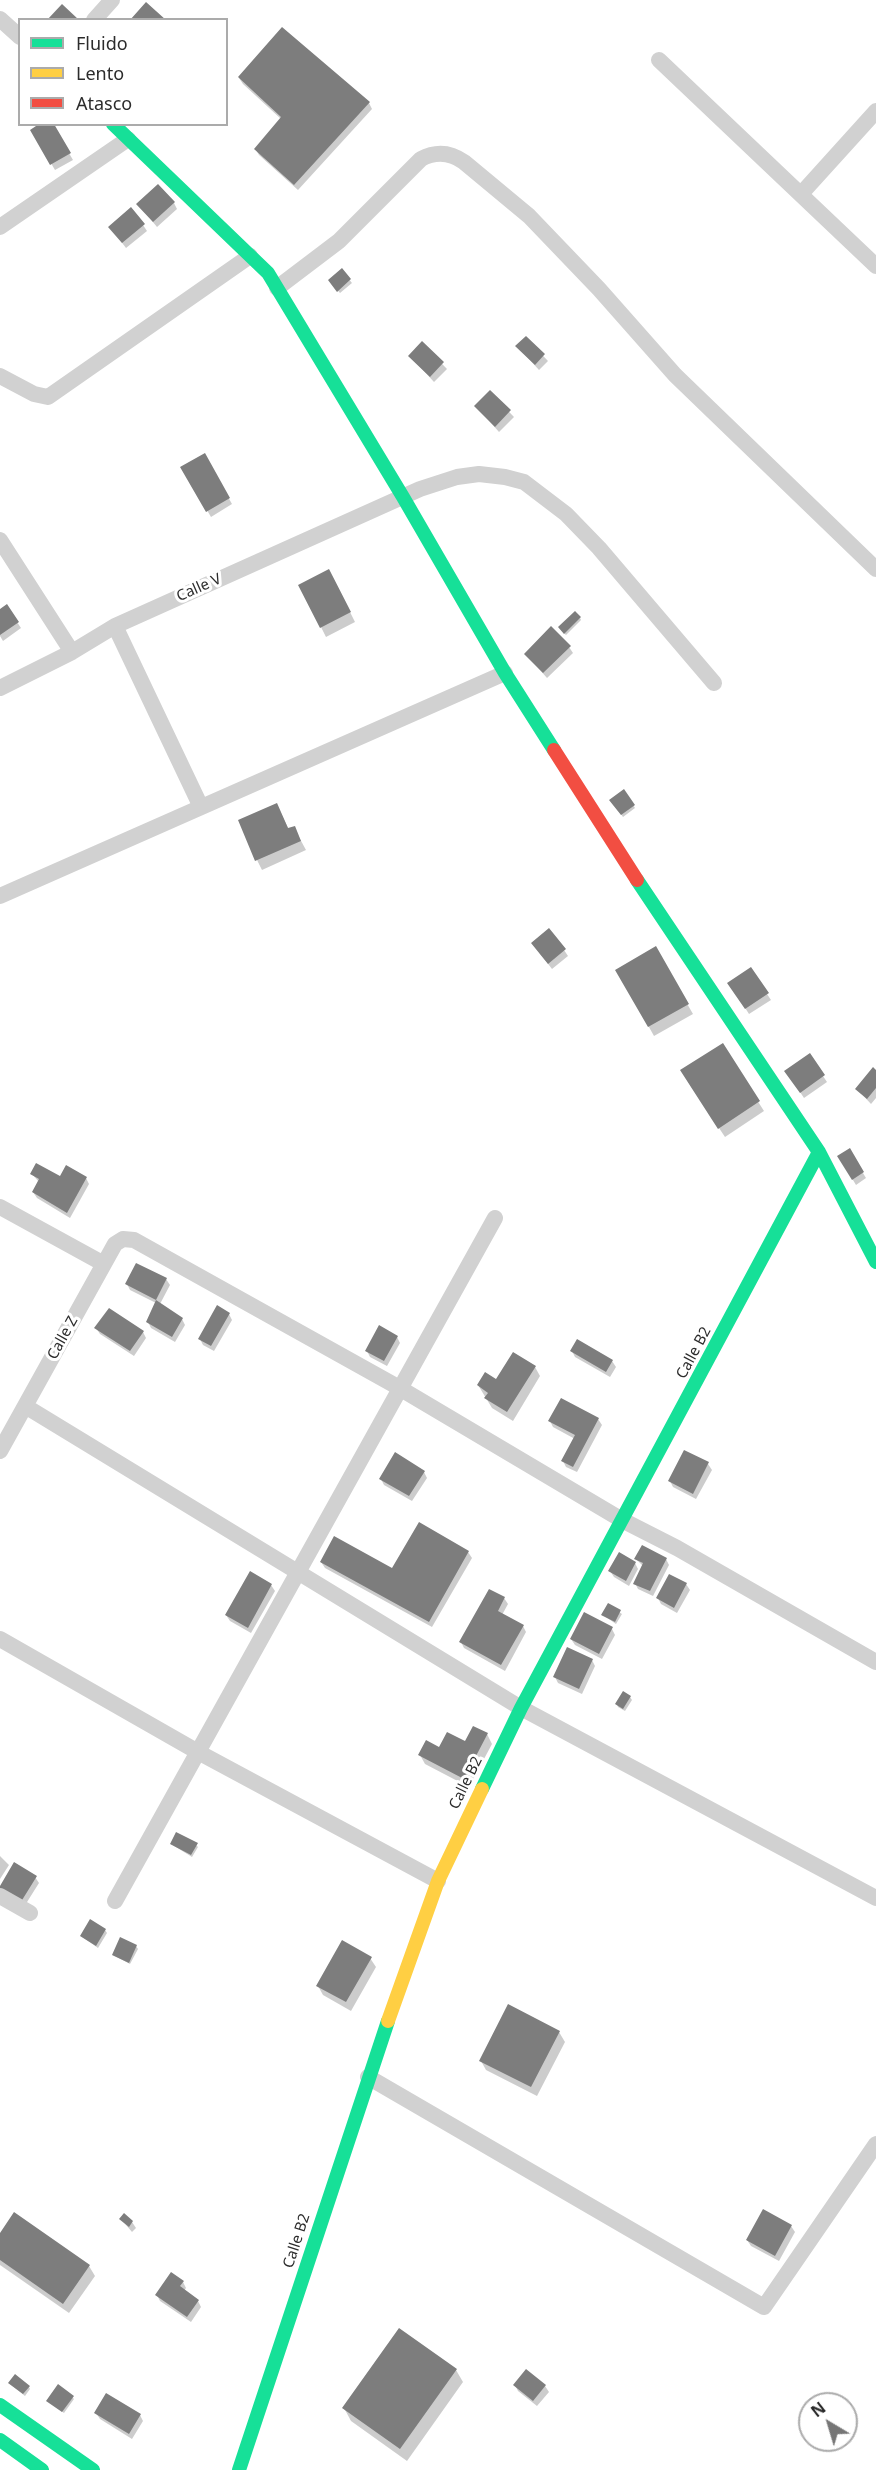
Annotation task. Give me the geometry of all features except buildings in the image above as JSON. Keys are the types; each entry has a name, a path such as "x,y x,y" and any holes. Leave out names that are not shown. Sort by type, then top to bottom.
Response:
{"street":[{"path":"96,18 112,0"},
{"path":"659,60 876,267"},
{"path":"801,194 876,111"},
{"path":"115,126 268,273 403,497 505,673 610,839 819,1152 876,1262"},
{"path":"0,227 129,139"},
{"path":"277,288 339,241 421,159 437,153 458,158 529,216 599,289 675,375 876,569"},
{"path":"0,376 34,394 48,397 250,256"},
{"name":"Calle V","path":"0,688 72,652 114,626 438,482 479,474 524,482 566,514 599,548 714,682"},
{"path":"0,540 72,652"},
{"path":"114,626 201,807"},
{"path":"0,896 505,673"},
{"name":"Calle B2","path":"239,2470 368,2077 438,1881 521,1708 819,1152"},
{"path":"0,1207 104,1264"},
{"path":"115,1901 495,1218"},
{"name":"Calle Z","path":"0,1451 115,1244 123,1239 134,1240 400,1389"},
{"path":"400,1389 622,1520 677,1548 876,1662"},
{"path":"25,1406 521,1708 876,1898"},
{"path":"0,1639 198,1752 438,1881"},
{"path":"0,1896 30,1913"},
{"path":"368,2077 764,2307 876,2144"},
{"path":"0,2405 93,2470"},
{"path":"23,2465 44,2435"},
{"path":"0,2440 23,2465 42,2470"}],"traffic: fast":[{"path":"115,126 268,273 403,497 505,673 554,750"},
{"path":"637,880 819,1152 876,1262"},
{"path":"482,1789 521,1708 819,1152"},
{"path":"239,2470 388,2021"},
{"path":"0,2405 93,2470"},
{"path":"0,2440 42,2470"}],"traffic: slow":[{"path":"388,2021 438,1881 482,1789"}],"traffic: jam":[{"path":"554,750 637,880"}]}
